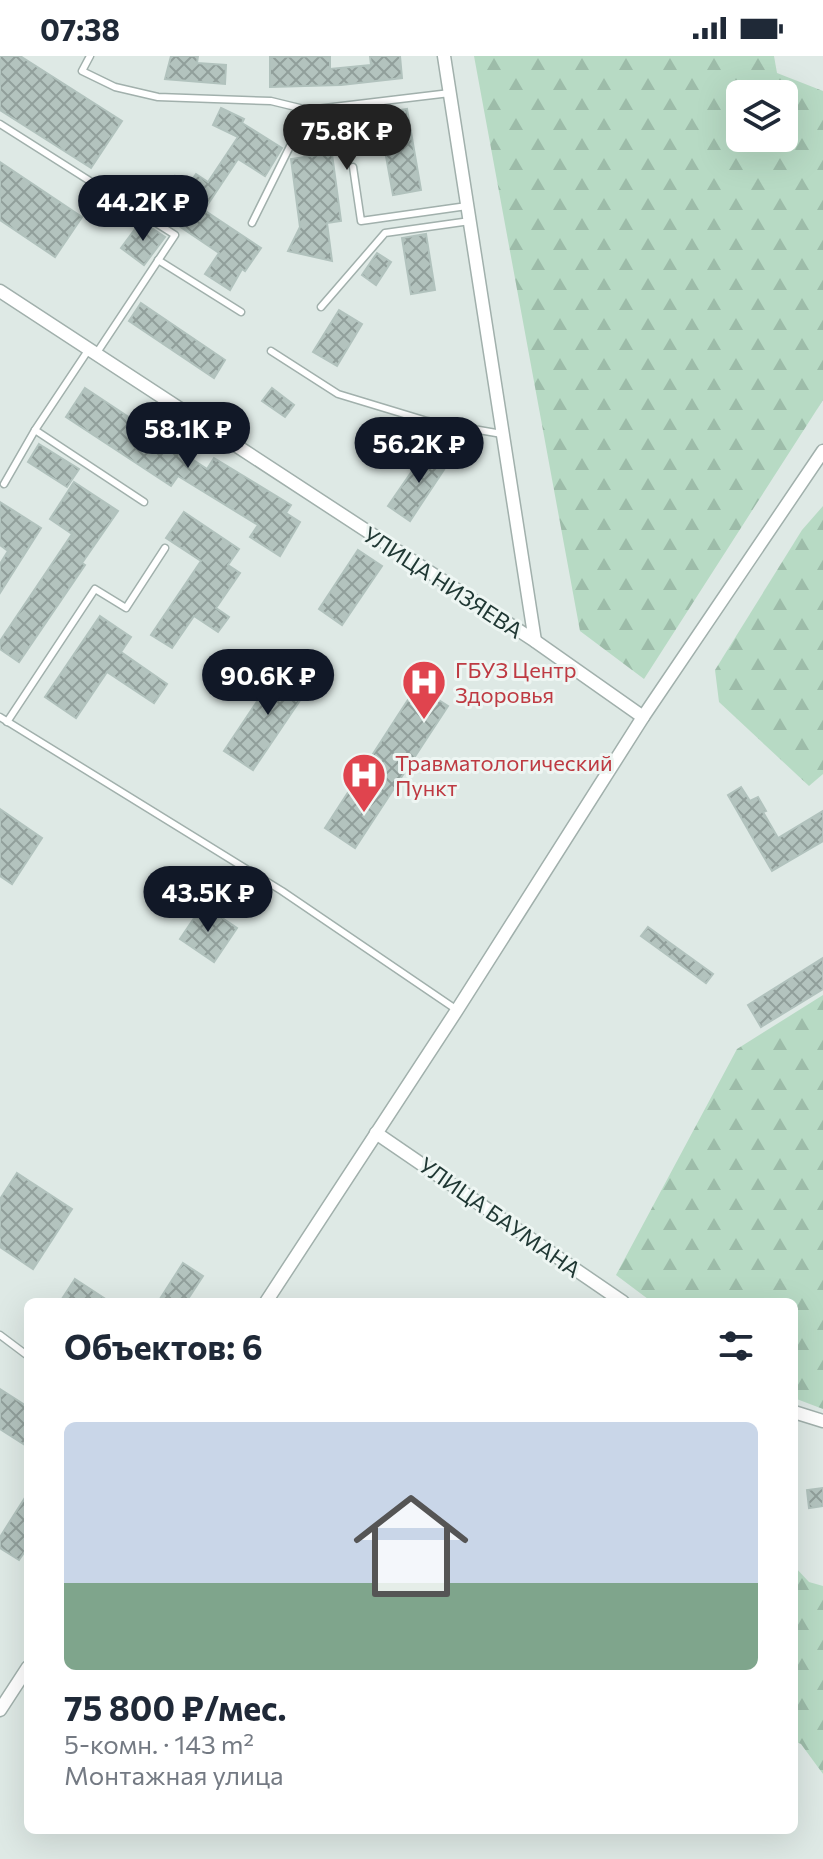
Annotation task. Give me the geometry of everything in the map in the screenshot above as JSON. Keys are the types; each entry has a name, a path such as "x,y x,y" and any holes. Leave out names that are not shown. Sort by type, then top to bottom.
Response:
{"street":[{"path":"444,56 535,641"},
{"name":"УЛИЦА НИЗЯЕВА","path":"0,291 535,641 643,717"},
{"path":"269,1298 643,717 823,451"},
{"name":"УЛИЦА БАУМАНА","path":"376,1133 617,1298"},
{"path":"798,1413 823,1421"},
{"path":"0,1710 24,1673"}],"lane":[{"path":"90,56 82,71 115,87 158,97 271,101 308,110 450,93"},
{"path":"252,223 308,110"},
{"path":"0,124 175,235 35,430 4,484"},
{"path":"353,167 361,221 467,206"},
{"path":"321,307 385,233 470,221"},
{"path":"158,260 241,312"},
{"path":"271,351 338,394 427,421 502,434"},
{"path":"35,430 144,502"},
{"path":"165,548 126,608 95,589 3,719 282,891 457,1010"},
{"path":"0,1335 24,1353"}],"green space":[{"path":"474,56 774,56 777,73 795,80 726,80 726,152 798,152 798,81 823,91 823,400 644,679 580,631"},
{"path":"823,506 823,774 809,786 719,702 715,670 802,530"},
{"path":"823,995 823,1409 798,1400 798,1298 647,1298 616,1275 737,1049"},
{"path":"798,1570 809,1582 823,1586 823,1774 798,1743"}],"building":[{"path":"0,56 20,56 122,121 91,168 0,110"},
{"path":"171,56 198,56 197,63 226,65 225,84 165,79"},
{"path":"330,56 330,69 371,65 370,56 400,56 402,78 341,85 270,87 270,57"},
{"path":"221,108 244,119 242,123 282,148 265,176 238,159 204,210 261,248 245,271 242,269 230,290 205,274 219,253 179,226 190,209 164,191 175,176 188,185 196,174 208,182 238,137 213,125"},
{"path":"407,109 421,190 393,195 384,145 332,154 341,221 327,223 332,261 288,251 300,227 291,159 318,155 313,125"},
{"path":"0,162 82,217 55,257 0,220"},
{"path":"141,221 165,237 144,265 121,248"},
{"path":"426,234 435,290 411,294 402,238"},
{"path":"377,253 391,262 376,285 362,275"},
{"path":"141,303 225,360 214,378 129,321"},
{"path":"339,310 362,324 337,366 313,352"},
{"path":"85,388 207,469 214,458 291,505 286,513 300,522 280,556 250,537 258,525 178,476 171,486 66,417"},
{"path":"272,388 294,405 285,417 262,401"},
{"path":"39,444 79,469 67,487 28,462"},
{"path":"428,448 449,462 410,521 388,506"},
{"path":"74,482 118,511 19,662 0,649 0,641 72,534 50,519"},
{"path":"0,502 41,528 0,593 0,564 8,551 0,545"},
{"path":"184,512 239,549 228,565 240,573 216,608 229,617 218,632 194,616 172,648 151,635 201,561 166,538"},
{"path":"358,550 382,566 342,625 319,609"},
{"path":"100,616 131,637 121,652 167,684 154,703 107,672 76,718 45,697"},
{"path":"282,664 311,684 253,770 224,751"},
{"path":"417,686 448,706 355,848 325,828"},
{"path":"741,787 750,801 758,797 778,838 823,811 823,841 772,871 728,795"},
{"path":"0,809 42,838 12,884 0,876"},
{"path":"203,905 237,928 214,962 180,939"},
{"path":"648,927 713,974 706,983 641,936"},
{"path":"823,958 823,989 761,1027 748,1005"},
{"path":"17,1173 72,1209 33,1269 0,1247 0,1199"},
{"path":"183,1263 203,1276 189,1298 161,1298"},
{"path":"75,1279 104,1298 63,1298"},
{"path":"0,1389 24,1404 24,1444 0,1429"},
{"path":"823,1488 823,1506 809,1508 807,1490"},
{"path":"24,1499 24,1553 19,1560 0,1548 0,1537"}],"place":[{"name":"ГБУЗ Центр Здоровья","path":"424,721"},
{"name":"Травматологический Пункт","path":"364,814"}]}
